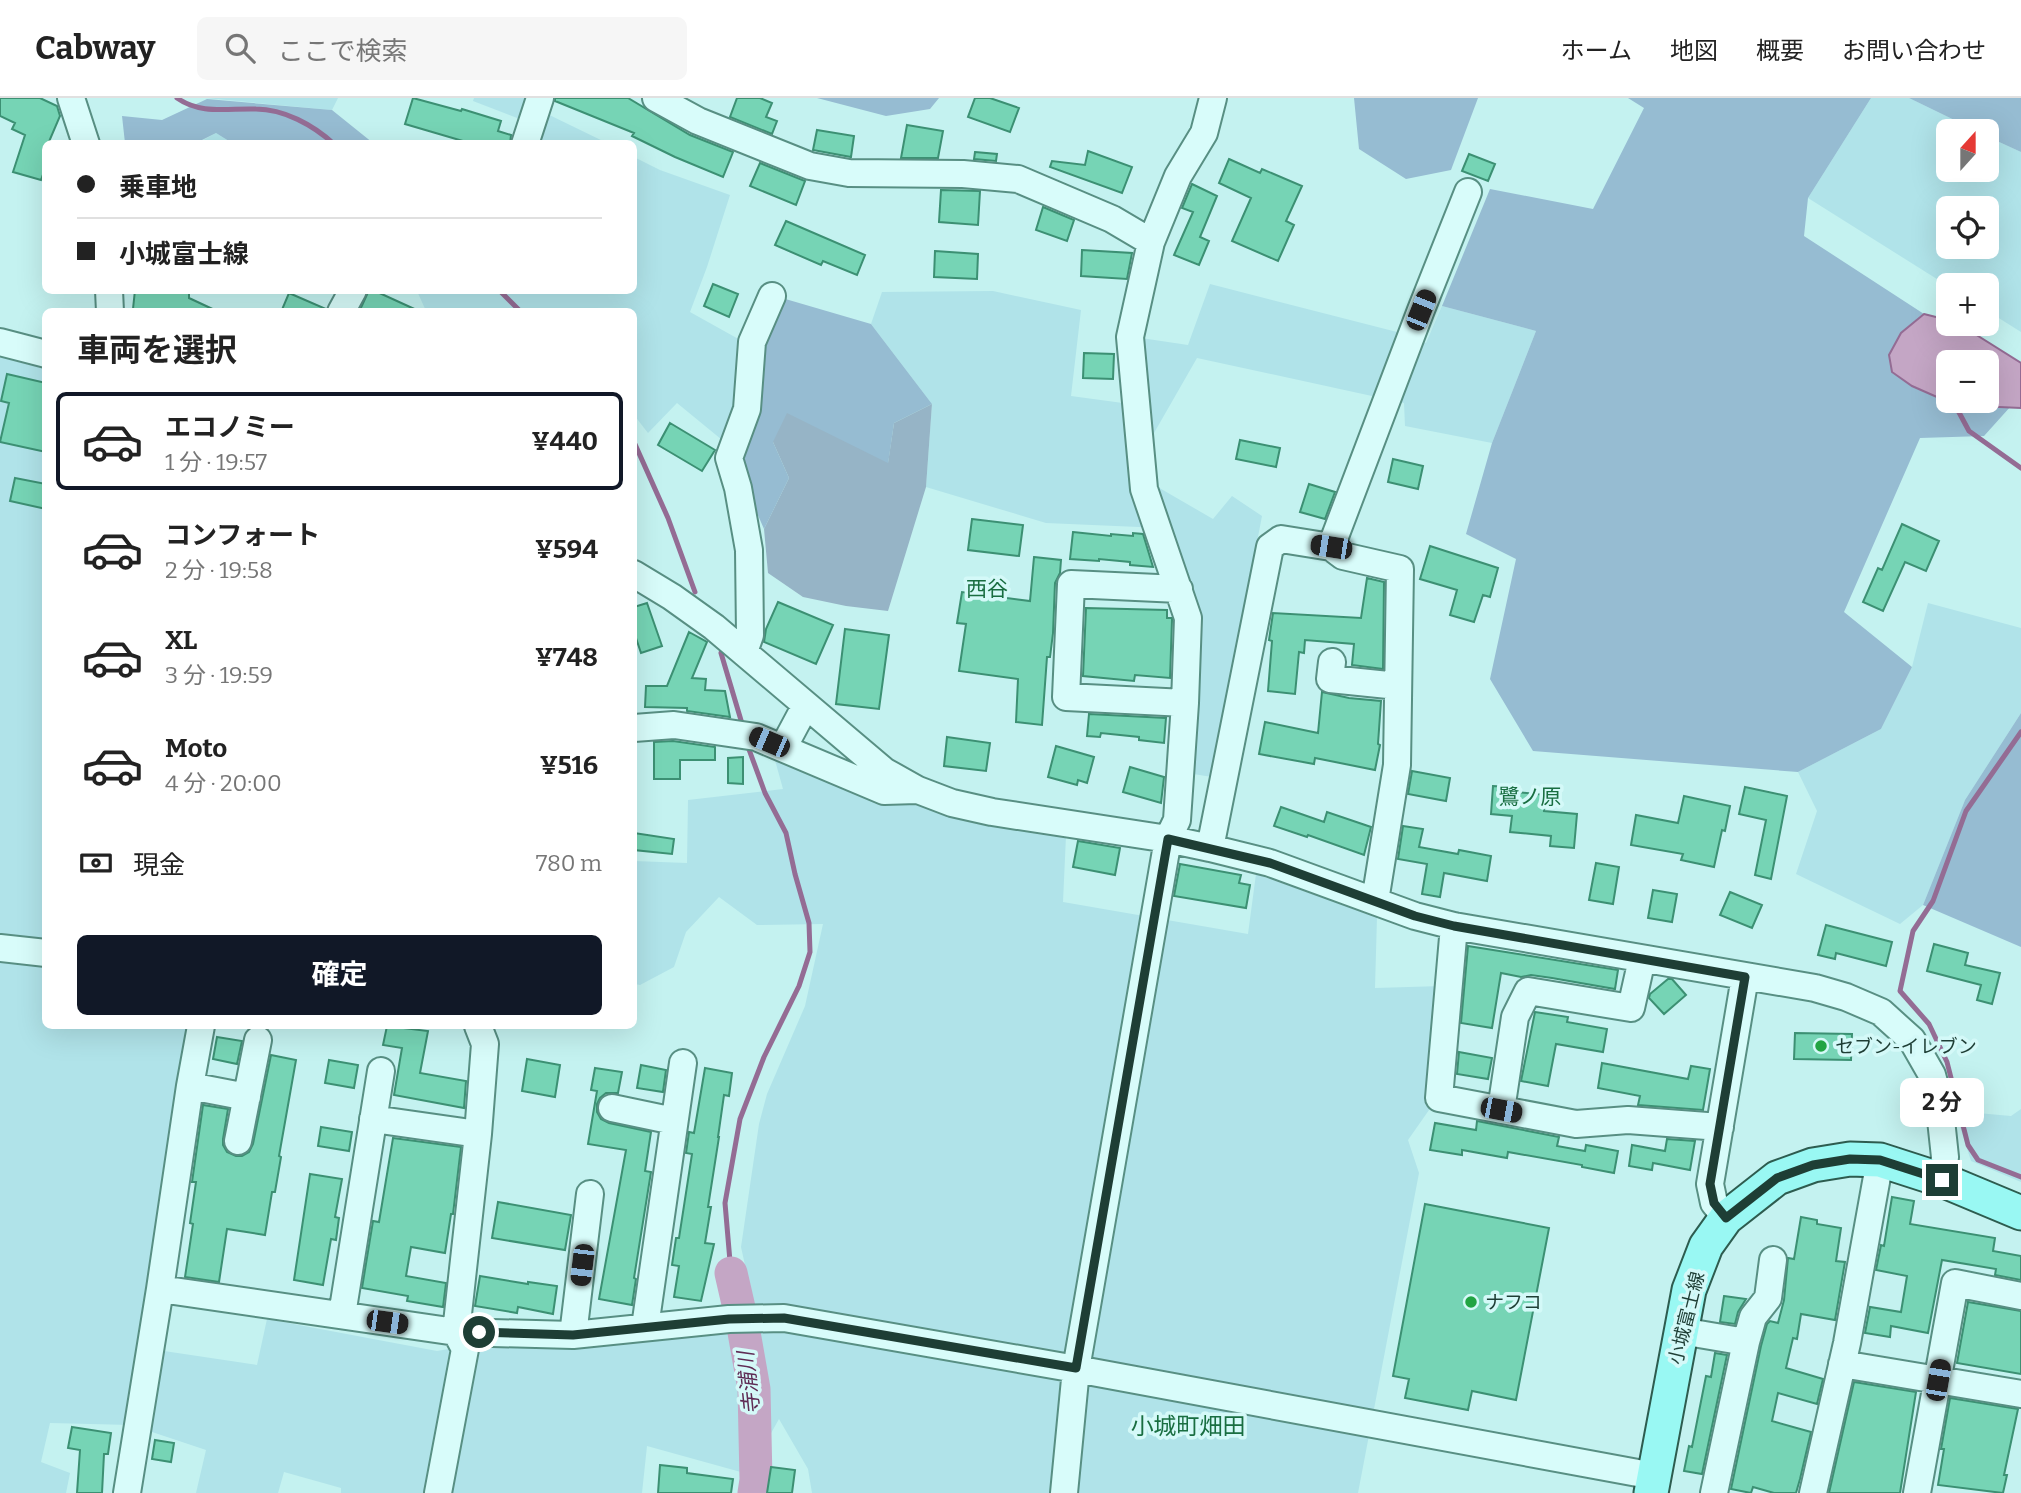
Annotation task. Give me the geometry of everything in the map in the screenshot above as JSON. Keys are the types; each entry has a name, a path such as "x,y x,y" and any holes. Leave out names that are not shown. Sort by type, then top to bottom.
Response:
{"main road":[{"name":"小城富士線","path":"1653,1485 1689,1290 1706,1246 1726,1218 1777,1178 1813,1165 1850,1159 1880,1160 1942,1180 2021,1213"}],"street":[{"path":"71,98 85,140"},
{"path":"526,140 540,98"},
{"path":"656,98 698,121 810,166 849,173 963,174 1018,179 1112,219 1151,242"},
{"path":"1064,1493 1076,1368 1168,839 1177,820 1185,702 1188,618 1143,489 1130,337 1151,242 1178,176 1204,133 1213,98"},
{"path":"1331,547 1468,192"},
{"path":"744,652 750,635 748,550 738,488 729,458 747,409 752,342 772,296"},
{"path":"0,342 42,353"},
{"path":"1210,848 1270,547 1281,539 1331,547 1343,555 1400,569 1397,765 1375,901"},
{"path":"637,577 715,627 884,771 918,790 952,803 1210,848 1270,863 1415,916 1454,926 1815,988 1846,997 1881,1012 1912,1040 1932,1075 1939,1101 1945,1157 1942,1180"},
{"path":"1179,589 1071,584 1066,697 1185,702"},
{"path":"1332,662 1330,679 1398,686"},
{"path":"783,748 806,705"},
{"path":"637,728 674,724 747,735 884,792 918,790"},
{"path":"1454,926 1439,1098 1576,1124 1628,1120 1720,1127"},
{"path":"0,947 42,952"},
{"path":"1501,1110 1515,1017 1528,991 1631,1008 1642,959"},
{"path":"1726,1218 1714,1203 1710,1184 1745,977"},
{"path":"127,1493 200,1029"},
{"path":"438,1493 465,1349 456,1332 485,1044 479,1029"},
{"path":"239,1141 258,1040"},
{"path":"645,1327 683,1063"},
{"path":"342,1315 381,1071"},
{"path":"190,1086 247,1097"},
{"path":"612,1108 674,1121"},
{"path":"373,1119 478,1134"},
{"path":"1813,1493 1842,1364 1880,1160"},
{"path":"573,1335 590,1195"},
{"path":"1714,1493 1746,1342 1753,1317 1768,1298 1773,1260"},
{"path":"1917,1493 1955,1283 2021,1296"},
{"path":"160,1289 456,1332 573,1335 742,1318 784,1318 1076,1368 1653,1485"},
{"path":"1681,1331 1746,1342"},
{"path":"1842,1364 2021,1394"}],"shaded area":[{"path":"205,98 338,98 332,110"},
{"path":"474,98 536,98 535,108 601,140 534,140 538,126 473,101"},
{"path":"817,98 939,98 930,109 886,116"},
{"path":"1354,98 1478,98 1451,170 1406,179 1359,149"},
{"path":"1628,98 1871,98 1808,198 1804,236 1924,314 1901,333 1892,372 1936,395 1936,413 1999,413 1999,406 2011,406 1984,436 1920,438 1844,612 1912,667 1881,729 1798,772 1533,751 1490,679 1516,559 1466,534 1492,443 1536,331 1442,306 1490,189 1593,209 1644,108"},
{"path":"1871,98 1909,98 1952,119 1936,119 1936,182 1999,182 1999,142 2021,152 2021,332 1999,318 1999,273 1936,273 1936,278 1808,198"},
{"path":"1909,98 2021,98 2021,152 1999,142 1999,119 1952,119"},
{"path":"207,99 332,110 369,140 227,140 216,133 202,140 125,140 122,116 162,120"},
{"path":"216,133 227,140 203,140"},
{"path":"637,158 660,170 730,195 690,312 742,341 742,405 727,444 677,403 648,433 637,419 637,308 425,308 418,294 637,294"},
{"path":"1210,284 1397,332 1426,343 1442,306 1536,331 1492,443 1405,426 1404,403 1197,358 1154,433 1156,486 1213,519 1232,496 1262,516 1212,777 1187,773 1193,617 1162,528 1046,523 926,487 932,404 871,324 882,292 993,291 1081,310 1071,396 1145,406 1141,338 1188,345"},
{"path":"782,298 871,324 932,404 894,423 888,464 773,442 789,478 764,529 727,444"},
{"path":"1924,314 1936,317 1936,336 1978,336 2021,363 2021,408 1999,407 1999,350 1936,350 1936,397 1912,386 1892,372 1889,355 1901,333"},
{"path":"0,357 42,368 42,1029 190,1029 144,1348 257,1365 267,1319 437,1351 472,1345 759,1328 741,1247 759,1124 767,1094 805,1006 823,924 757,925 719,897 686,932 674,967 637,984 637,861 687,863 688,800 783,789 773,753 1066,836 1063,902 1248,934 1256,874 1377,917 1375,988 1442,986 1436,1100 1408,1140 1419,1173 1358,1493 812,1493 808,1469 779,1419 748,1474 647,1446 642,1493 341,1493 341,1488 284,1472 278,1493 196,1493 206,1450 131,1425 50,1423 41,1462 70,1473 66,1493 0,1493"},
{"path":"932,404 926,487 888,611 803,597 768,573 764,529 789,478 773,442 787,413 888,463 894,423"},
{"path":"1928,603 2021,628 2021,713 1965,800 1923,905 1900,924 1796,874 1817,811 1798,772 1881,729 1912,667"},
{"path":"2021,713 2021,947 1923,905 1965,800"},
{"path":"2021,1109 2021,1182 1971,1161 1955,1111 2011,1116"}],"building":[{"path":"0,98 40,98 57,106 60,116 50,140 42,140 41,180 13,172 25,135 12,129 15,123 0,116"},
{"path":"413,98 501,121 498,131 511,135 510,140 459,140 405,124"},
{"path":"555,98 628,98 690,135 733,152 723,177 632,136 634,133 555,101"},
{"path":"737,98 760,98 772,103 766,117 777,121 772,134 730,117"},
{"path":"975,98 990,98 1019,108 1010,132 968,117"},
{"path":"907,125 943,131 938,158 901,158"},
{"path":"817,130 854,136 851,157 813,150"},
{"path":"1088,151 1132,167 1122,193 1050,167 1052,161 1085,165"},
{"path":"975,152 997,154 996,161 974,159"},
{"path":"1469,154 1495,164 1488,181 1462,171"},
{"path":"1229,159 1260,173 1262,169 1302,186 1286,221 1294,225 1278,261 1232,241 1251,198 1219,183"},
{"path":"760,163 805,181 796,205 750,186"},
{"path":"1192,184 1217,196 1200,237 1209,241 1199,265 1174,255 1193,212 1182,208"},
{"path":"941,190 980,191 978,225 939,222"},
{"path":"1043,207 1074,220 1067,241 1036,230"},
{"path":"786,221 865,255 857,275 823,261 821,265 775,245"},
{"path":"1082,250 1132,253 1127,279 1081,276"},
{"path":"935,251 978,254 977,279 934,277"},
{"path":"713,284 738,294 729,317 704,306"},
{"path":"135,294 189,294 189,298 210,308 133,308"},
{"path":"289,294 291,294 324,308 283,308"},
{"path":"367,294 382,294 412,308 361,308"},
{"path":"1084,353 1114,354 1113,379 1083,378"},
{"path":"7,374 42,382 42,451 0,442 9,403 1,401"},
{"path":"670,423 715,450 702,471 658,445"},
{"path":"1240,440 1280,448 1276,467 1236,459"},
{"path":"1393,459 1423,466 1418,489 1388,482"},
{"path":"15,478 42,483 42,508 10,501"},
{"path":"1309,484 1335,492 1325,519 1300,512"},
{"path":"972,519 1023,525 1019,556 968,550"},
{"path":"1902,524 1939,541 1926,571 1905,562 1883,611 1863,602 1878,568 1882,570"},
{"path":"1073,532 1111,536 1143,534 1153,567 1099,559 1070,559"},
{"path":"1430,546 1498,568 1490,597 1483,595 1474,622 1450,615 1457,590 1420,579"},
{"path":"1034,557 1061,560 1060,573 1055,583 1053,633 1050,657 1047,657 1042,725 1016,722 1018,679 959,671 966,624 957,623 962,592 1030,601"},
{"path":"1367,578 1384,582 1383,669 1352,665 1354,644 1305,640 1304,653 1299,652 1295,694 1268,691 1272,641 1269,640 1273,613 1361,618"},
{"path":"778,602 833,625 816,664 764,642 766,629"},
{"path":"647,603 662,646 641,653 637,641 637,606"},
{"path":"1086,608 1167,610 1167,618 1172,618 1170,678 1135,675 1134,681 1083,676"},
{"path":"845,629 889,635 879,709 836,704"},
{"path":"689,632 707,642 692,678 706,679 705,690 725,691 730,717 687,711 687,708 645,707 646,686 667,686"},
{"path":"1322,692 1381,701 1380,745 1375,770 1315,758 1314,764 1259,754 1265,722 1318,733"},
{"path":"1089,714 1166,718 1164,743 1101,733 1100,737 1087,736"},
{"path":"947,737 990,743 986,771 944,766"},
{"path":"673,741 715,747 715,760 680,760 680,779 654,779 654,742"},
{"path":"1056,746 1094,757 1087,783 1078,780 1077,785 1048,777"},
{"path":"743,757 743,784 728,783 728,758"},
{"path":"1130,767 1164,777 1161,803 1123,792"},
{"path":"1412,771 1450,778 1446,801 1408,794"},
{"path":"1493,786 1508,787 1508,791 1546,795 1544,811 1577,814 1574,848 1550,846 1551,836 1510,832 1512,816 1491,814"},
{"path":"1745,787 1787,796 1771,879 1755,875 1766,820 1739,814"},
{"path":"1684,796 1730,806 1714,867 1681,860 1683,854 1631,845 1636,815 1678,823"},
{"path":"1281,807 1324,822 1327,812 1371,827 1364,855 1274,826"},
{"path":"1403,826 1423,829 1419,847 1458,854 1459,850 1491,856 1487,881 1444,873 1440,897 1422,894 1427,864 1398,859"},
{"path":"637,833 674,839 672,854 637,850"},
{"path":"1078,841 1120,848 1115,875 1073,867"},
{"path":"1596,863 1619,867 1613,904 1589,900"},
{"path":"1180,864 1241,875 1239,883 1250,885 1246,908 1174,896"},
{"path":"1653,890 1677,894 1672,922 1648,918"},
{"path":"1730,892 1762,905 1752,928 1720,915"},
{"path":"1826,925 1892,942 1886,966 1836,953 1835,959 1818,955"},
{"path":"1934,944 1968,953 1965,965 2000,973 1992,1004 1977,1000 1981,985 1927,971"},
{"path":"1468,946 1618,970 1615,989 1531,975 1521,977 1501,973 1492,1028 1461,1023"},
{"path":"1668,979 1672,979 1686,995 1664,1014 1649,998 1650,994"},
{"path":"1535,1012 1568,1017 1567,1022 1607,1029 1603,1052 1556,1044 1548,1086 1521,1081"},
{"path":"386,1029 428,1031 420,1073 466,1081 464,1108 394,1095 402,1048 383,1045"},
{"path":"1795,1033 1852,1034 1851,1060 1794,1059"},
{"path":"217,1037 242,1041 237,1064 213,1059"},
{"path":"1459,1052 1492,1058 1488,1079 1457,1074"},
{"path":"271,1055 296,1060 275,1192 272,1192 265,1235 227,1229 219,1282 185,1277 193,1224 190,1223 196,1182 192,1182 203,1105 228,1109 223,1139 227,1152 242,1156 249,1152 253,1144"},
{"path":"527,1059 560,1065 555,1097 522,1091"},
{"path":"329,1060 358,1065 354,1088 325,1083"},
{"path":"1602,1063 1688,1079 1691,1066 1710,1069 1703,1110 1638,1105 1640,1096 1598,1088"},
{"path":"641,1065 666,1070 663,1092 637,1088"},
{"path":"595,1068 622,1072 618,1093 606,1093 597,1104 601,1119 651,1132 645,1171 651,1172 632,1305 599,1299 626,1150 588,1144 597,1091 591,1090"},
{"path":"705,1068 732,1073 729,1096 724,1095 708,1207 711,1207 705,1243 714,1244 701,1301 674,1297 679,1266 672,1265 676,1238 679,1238 692,1154 686,1153 689,1132 694,1133"},
{"path":"1477,1121 1559,1137 1557,1146 1585,1151 1586,1145 1618,1151 1614,1173 1508,1152 1507,1158 1462,1150 1462,1155 1430,1150 1435,1123 1476,1130"},
{"path":"321,1127 352,1132 349,1151 318,1146"},
{"path":"393,1138 461,1147 445,1253 411,1247 406,1276 446,1283 443,1307 407,1301 408,1296 362,1288 373,1221 379,1222"},
{"path":"1667,1139 1695,1141 1690,1170 1653,1163 1652,1170 1629,1166 1632,1145 1665,1151"},
{"path":"310,1174 342,1179 335,1217 339,1218 336,1240 331,1239 323,1285 294,1280"},
{"path":"1892,1197 1914,1201 1910,1224 1995,1238 1993,1251 2021,1256 2021,1280 1995,1275 1996,1269 1942,1260 1928,1333 1891,1326 1890,1337 1865,1333 1870,1307 1901,1312 1907,1276 1876,1270 1881,1245 1884,1246"},
{"path":"498,1202 571,1215 565,1250 492,1238"},
{"name":"ナフコ","path":"1425,1204 1549,1228 1516,1400 1472,1391 1468,1410 1405,1398 1409,1379 1393,1376"},
{"path":"1801,1217 1817,1220 1817,1224 1841,1228 1836,1261 1845,1262 1835,1320 1801,1314 1797,1339 1793,1338 1786,1368 1823,1379 1817,1404 1778,1393 1772,1421 1811,1432 1800,1479 1796,1493 1774,1493 1753,1487 1751,1493 1731,1489 1761,1346 1767,1324 1770,1321 1778,1323 1784,1300 1788,1258 1794,1259"},
{"path":"480,1276 557,1286 553,1314 518,1307 517,1313 475,1306"},
{"path":"1724,1296 1746,1299 1735,1324 1720,1322"},
{"path":"1968,1302 2021,1311 2021,1374 1957,1363"},
{"path":"1715,1353 1727,1355 1702,1474 1684,1471 1689,1446 1692,1447 1706,1376 1711,1377"},
{"path":"1854,1382 1916,1392 1900,1493 1829,1493"},
{"path":"1950,1398 2018,1409 2004,1475 2007,1475 2003,1493 1938,1485"},
{"path":"72,1427 111,1433 108,1454 104,1454 102,1493 77,1493 80,1450 68,1448"},
{"path":"155,1440 174,1443 171,1462 152,1459"},
{"path":"660,1465 687,1468 687,1473 733,1479 731,1493 658,1493"},
{"path":"771,1467 795,1470 792,1493 767,1493"}],"waterway":[{"path":"177,98 205,109 256,109 277,112 307,125 329,140"},
{"path":"503,294 517,308"},
{"path":"1959,413 1969,431 2021,468"},
{"path":"637,449 668,518 695,592"},
{"path":"721,653 743,727"},
{"path":"2021,732 1966,811 1933,901 1913,931 1900,991 1929,1024 1947,1062 1968,1145 1978,1160 2021,1177"},
{"path":"731,1273 725,1203 740,1119 764,1057 799,986 810,952 809,923 786,833 765,793 747,744"},
{"name":"寺浦川","path":"731,1273 754,1389 754,1493"}],"place":[{"name":"セブン-イレブン","path":"1821,1046"},
{"name":"ナフコ","path":"1471,1302"}],"district":[{"name":"西谷","path":"987,589"},
{"name":"鷺ノ原","path":"1530,797"},
{"name":"小城町畑田","path":"1188,1426"}],"route":[{"path":"479,1332 573,1335 729,1319 784,1318 1076,1368 1168,839 1270,863 1415,916 1454,926 1745,977 1710,1184 1714,1203 1726,1218 1777,1178 1813,1165 1850,1159 1880,1160 1942,1180"}]}
